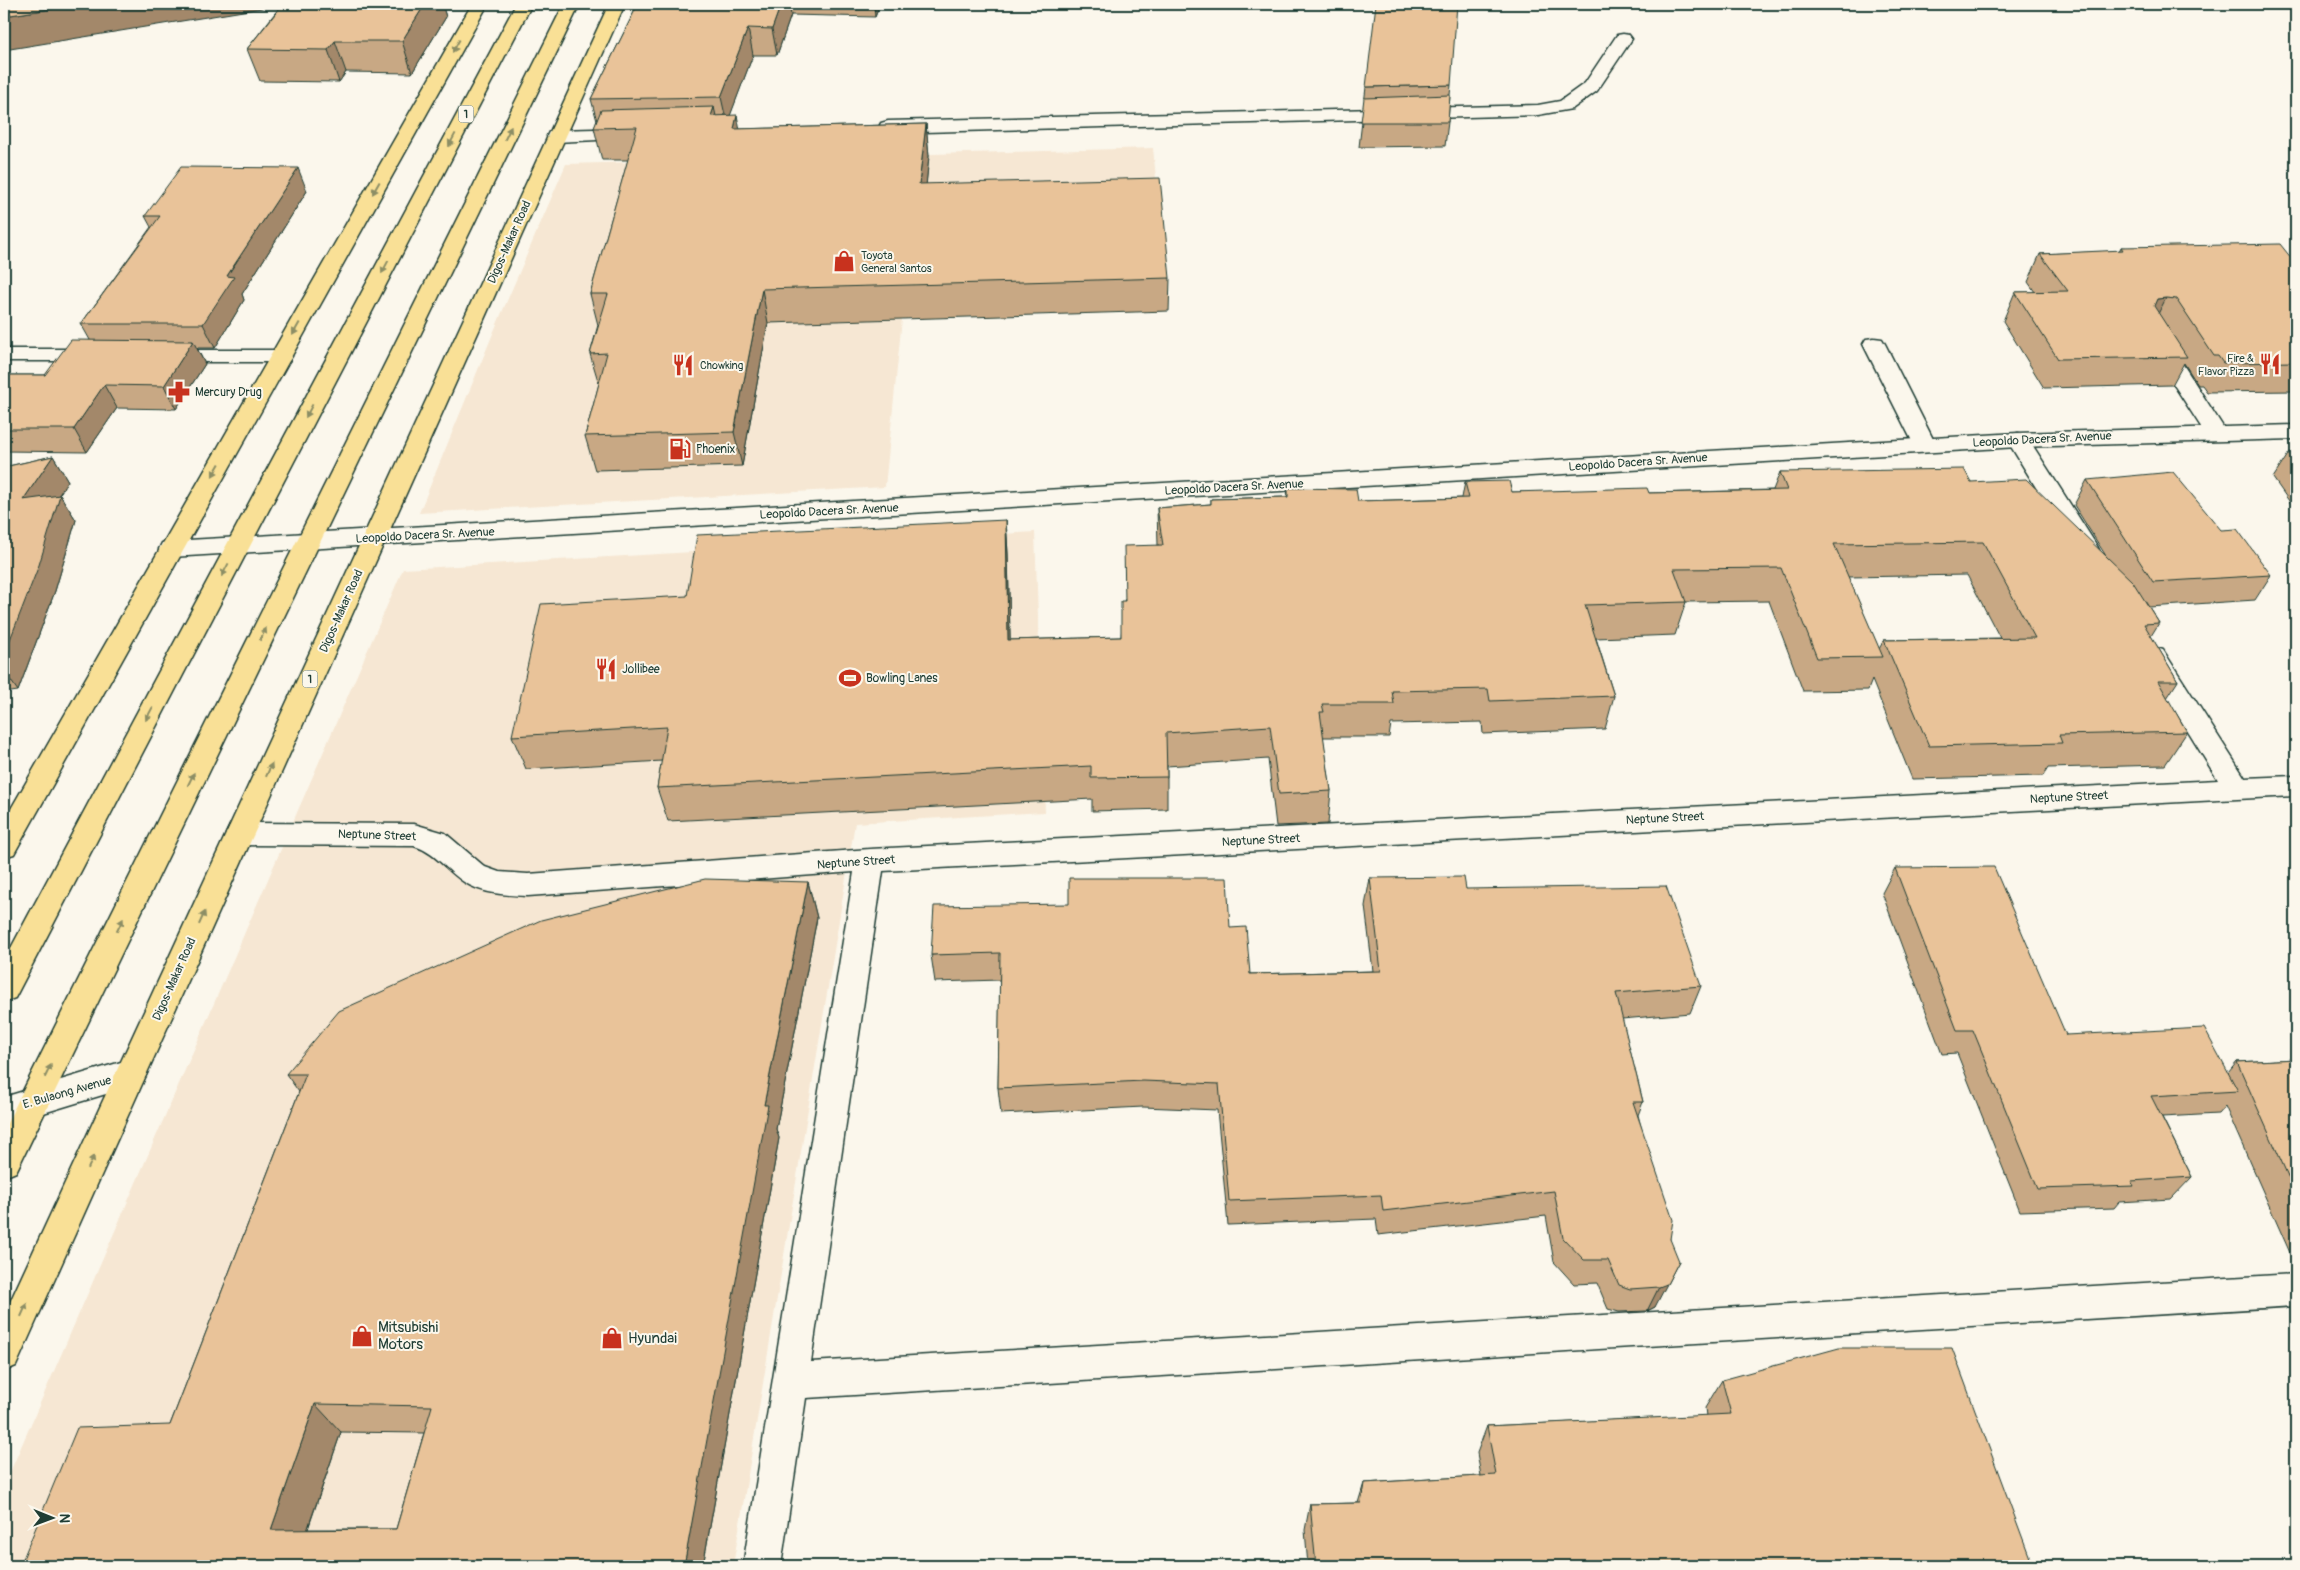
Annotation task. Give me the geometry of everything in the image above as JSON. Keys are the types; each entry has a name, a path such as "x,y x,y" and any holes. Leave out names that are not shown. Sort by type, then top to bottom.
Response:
{"main road":[{"path":"4,846 480,4"},
{"name":"1","path":"4,989 524,4"},
{"path":"4,1162 572,4"},
{"name":"Digos-Makar Road","path":"4,1354 617,4"}],"street":[{"path":"874,128 1538,110 1566,105 1591,87 1623,39"},
{"path":"556,136 646,134"},
{"path":"2152,334 2216,432"},
{"path":"1874,344 1925,445"},
{"path":"4,355 113,356"},
{"path":"142,356 281,356"},
{"name":"Leopoldo Dacera Sr. Avenue","path":"172,549 1925,445 2216,432 2296,432"},
{"path":"2018,440 2102,573"},
{"path":"2143,639 2237,788"},
{"name":"Neptune Street","path":"240,834 414,835 435,841 475,875 498,884 528,885 870,860 2296,786"},
{"path":"762,1566 870,860"},
{"name":"E. Bulaong Avenue","path":"4,1111 131,1073"},
{"path":"791,1380 2296,1290"}],"shaded area":[{"path":"1153,148 1169,311 902,319 885,487 419,513 494,331 566,164"},
{"path":"1035,532 1045,812 855,823 733,1566 4,1566 4,1486 403,569"}],"building":[{"path":"4,4 83,4 4,16"},
{"path":"283,4 425,4 402,41 335,41 328,50 247,49"},
{"path":"638,4 781,4 772,29 748,28 721,97 591,99"},
{"path":"1376,4 1457,4 1451,85 1366,87"},
{"path":"1450,95 1448,122 1361,122 1364,98"},
{"name":"Toyota General Santos","path":"714,107 711,116 737,115 734,129 926,124 919,184 1160,178 1170,278 762,289 734,432 585,436 607,353 590,354 608,294 590,294 637,127 594,128 601,110"},
{"path":"181,167 298,168 227,276 234,277 203,324 81,324 160,216 145,216"},
{"path":"2280,244 2296,264 2296,362 2223,363 2218,356 2214,356 2176,299 2166,298 2157,299 2154,306 2187,357 2058,359 2015,292 2068,291 2040,254 2123,250 2121,247"},
{"path":"71,340 193,341 164,386 104,385 74,429 4,429 4,375 45,375"},
{"path":"2296,452 2296,462 2289,453"},
{"path":"53,456 23,500 60,495 39,565 4,655 4,467"},
{"path":"1964,469 1971,482 2026,479 2133,582 2159,623 2144,624 2178,681 2158,681 2187,732 2059,735 2062,743 1929,746 1884,640 2035,638 1983,542 1834,544 1883,657 1817,658 1781,568 1674,569 1686,602 1585,605 1614,696 1490,701 1488,689 1392,691 1394,704 1322,704 1324,712 1320,712 1331,791 1279,794 1270,726 1166,733 1167,777 1091,778 1091,766 657,788 667,727 512,736 541,604 687,596 697,535 1006,520 1008,640 1121,637 1121,601 1125,601 1124,546 1163,545 1157,508 1211,504 1211,499 1288,497 1288,488 1356,489 1358,501 1469,498 1465,482 1509,481 1512,492 1647,488 1649,493 1787,490 1780,472"},
{"path":"2173,472 2221,530 2237,529 2271,575 2153,582 2087,480"},
{"path":"1994,867 2066,1035 2204,1028 2238,1091 2151,1096 2192,1177 2131,1181 2134,1186 2038,1189 1973,1030 1957,1030 1895,868"},
{"path":"1464,877 1466,889 1666,886 1701,986 1616,993 1643,1102 1633,1102 1673,1220 1670,1239 1679,1261 1667,1284 1659,1287 1630,1289 1619,1285 1608,1260 1584,1260 1563,1238 1554,1191 1383,1211 1381,1195 1229,1201 1219,1084 1143,1081 998,1088 1000,953 931,955 934,906 1069,904 1069,878 1227,878 1230,928 1246,927 1250,974 1381,971 1370,878"},
{"path":"705,879 808,882 764,1105 768,1105 684,1566 20,1566 77,1428 170,1425 306,1074 286,1074 339,1011 541,920","holes":["315,1404 432,1406 396,1529 271,1530"]},
{"path":"2296,1059 2296,1194 2237,1062"},
{"path":"1839,1348 1952,1348 2033,1566 1316,1566 1310,1504 1361,1503 1364,1483 1496,1475 1487,1426 1731,1414 1722,1380"}],"place":[{"name":"Toyota General Santos","path":"844,261"},
{"name":"Fire & Flavor Pizza","path":"2270,364"},
{"name":"Chowking","path":"683,365"},
{"name":"Mercury Drug","path":"179,392"},
{"name":"Phoenix","path":"680,449"},
{"name":"Jollibee","path":"606,669"},
{"name":"Bowling Lanes","path":"850,678"},
{"name":"Mitsubishi Motors","path":"362,1336"},
{"name":"Hyundai","path":"612,1338"}]}
